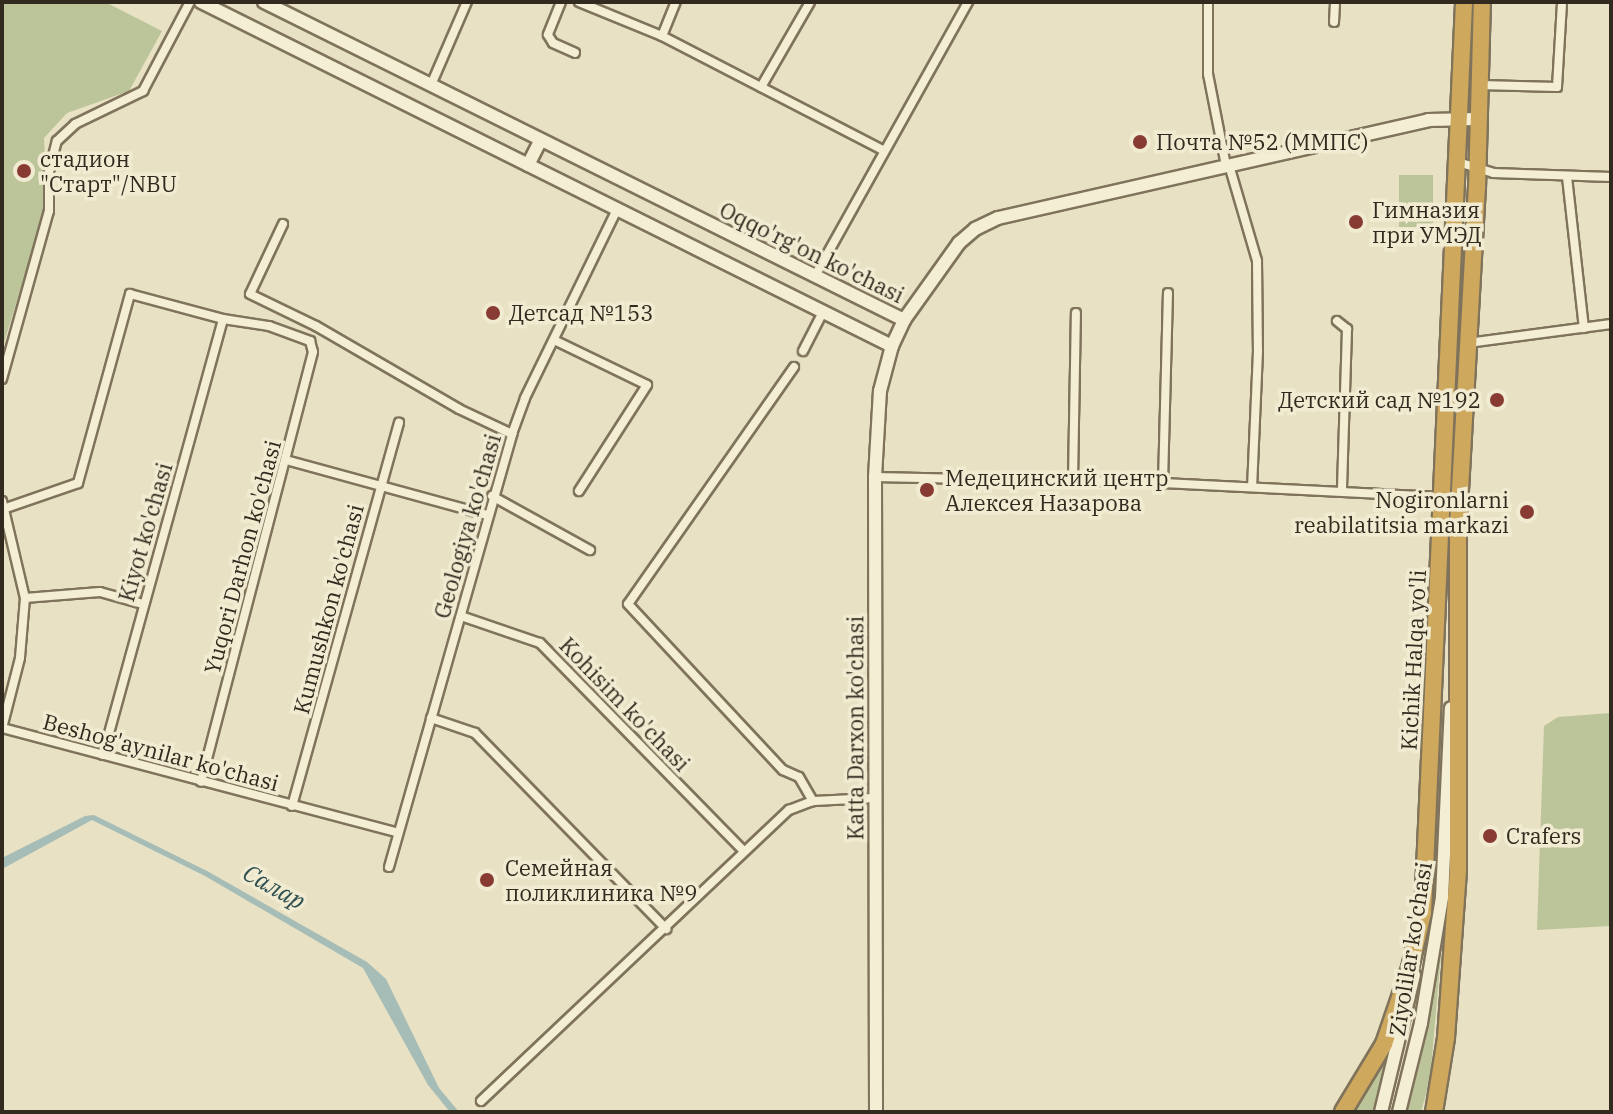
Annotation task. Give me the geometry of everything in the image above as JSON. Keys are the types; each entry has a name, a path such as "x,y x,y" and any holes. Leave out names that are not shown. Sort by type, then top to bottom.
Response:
{"highway":[{"name":"Kichik Halqa yo'li","path":"1343,1112 1370,1073 1392,1025 1423,913 1464,2"},
{"name":"Kichik Halqa yo'li","path":"1434,1112 1446,1038 1458,870 1458,550 1482,2"},
{"path":"1443,497 1460,497"}],"main road":[{"path":"201,2 892,346"},
{"name":"Oqqo'rg'on ko'chasi","path":"264,2 904,320 959,243 982,225 1009,215 1428,120 1478,119"},
{"path":"420,111 431,85"},
{"path":"528,165 541,140"},
{"name":"Katta Darxon ko'chasi","path":"876,1112 875,477 880,391 892,346 904,320"},
{"name":"Ziyolilar ko'chasi","path":"1399,1112 1421,1023 1442,897 1458,550"},
{"name":"Ziyolilar ko'chasi","path":"1381,1112 1407,1015 1423,913"}],"street":[{"path":"2,379 49,211 49,172 57,141 75,124 143,91 190,2"},
{"path":"431,85 467,2"},
{"path":"561,2 548,35 553,43 575,53"},
{"path":"579,2 662,36 883,150"},
{"path":"662,36 676,2"},
{"path":"761,87 810,2"},
{"path":"815,276 968,2"},
{"path":"1208,2 1208,74 1227,165 1257,261 1258,351 1252,486"},
{"path":"1334,22 1335,2"},
{"path":"1479,85 1557,87 1562,2"},
{"path":"1457,161 1477,165 1493,173 1611,177"},
{"path":"1567,177 1584,328"},
{"name":"Geologiya ko'chasi","path":"389,867 512,434 617,209"},
{"path":"283,224 250,294 316,326 459,409 512,434"},
{"path":"1163,483 1168,293"},
{"path":"4,504 78,483 130,294 223,319"},
{"path":"803,351 823,312"},
{"path":"1073,480 1076,313"},
{"name":"Yuqori Darhon ko'chasi","path":"201,782 313,352 310,341 269,326 223,319"},
{"name":"Kiyot ko'chasi","path":"103,755 223,319"},
{"path":"1337,321 1347,329 1342,490"},
{"path":"1467,343 1611,324"},
{"path":"554,340 647,385 579,491"},
{"path":"794,367 628,604 783,770 799,777 813,801"},
{"name":"Kumushkon ko'chasi","path":"292,806 399,423"},
{"path":"286,460 487,515"},
{"path":"875,477 1252,486 1443,497"},
{"path":"492,496 590,550"},
{"name":"Beshog'aynilar ko'chasi","path":"4,504 25,598 20,658 2,728 397,832"},
{"path":"25,598 100,592 143,604"},
{"name":"Kohisim ko'chasi","path":"461,616 540,643 744,851"},
{"path":"431,718 475,733 666,929"},
{"path":"481,1101 789,810 813,801 874,798"}],"green space":[{"name":"стадион \"Старт\"/NBU","path":"2,2 105,2 162,31 129,91 67,113 44,138 47,204 2,349"},
{"path":"1399,175 1433,175 1433,227 1399,227"},
{"path":"1611,713 1611,926 1537,930 1544,726 1558,717"},
{"path":"1441,955 1430,1079 1421,1112 1407,1112"},
{"path":"1386,1057 1373,1112 1355,1112"}],"water":[{"name":"Салар","path":"94,815 207,871 367,962 386,979 439,1088 459,1112 450,1112 428,1085 363,968 205,876 92,820 2,869 2,858 85,816"}],"place":[{"name":"Почта №52 (ММПС)","path":"1140,142"},
{"name":"стадион \"Старт\"/NBU","path":"24,171"},
{"name":"Гимназия при УМЭД","path":"1356,222"},
{"name":"Детсад №153","path":"493,313"},
{"name":"Детский сад №192","path":"1497,400"},
{"name":"Медецинский центр Алексея Назарова","path":"927,490"},
{"name":"Nogironlarni reabilatitsia markazi","path":"1527,512"},
{"name":"Crafers","path":"1490,836"},
{"name":"Семейная поликлиника №9","path":"487,880"}]}
